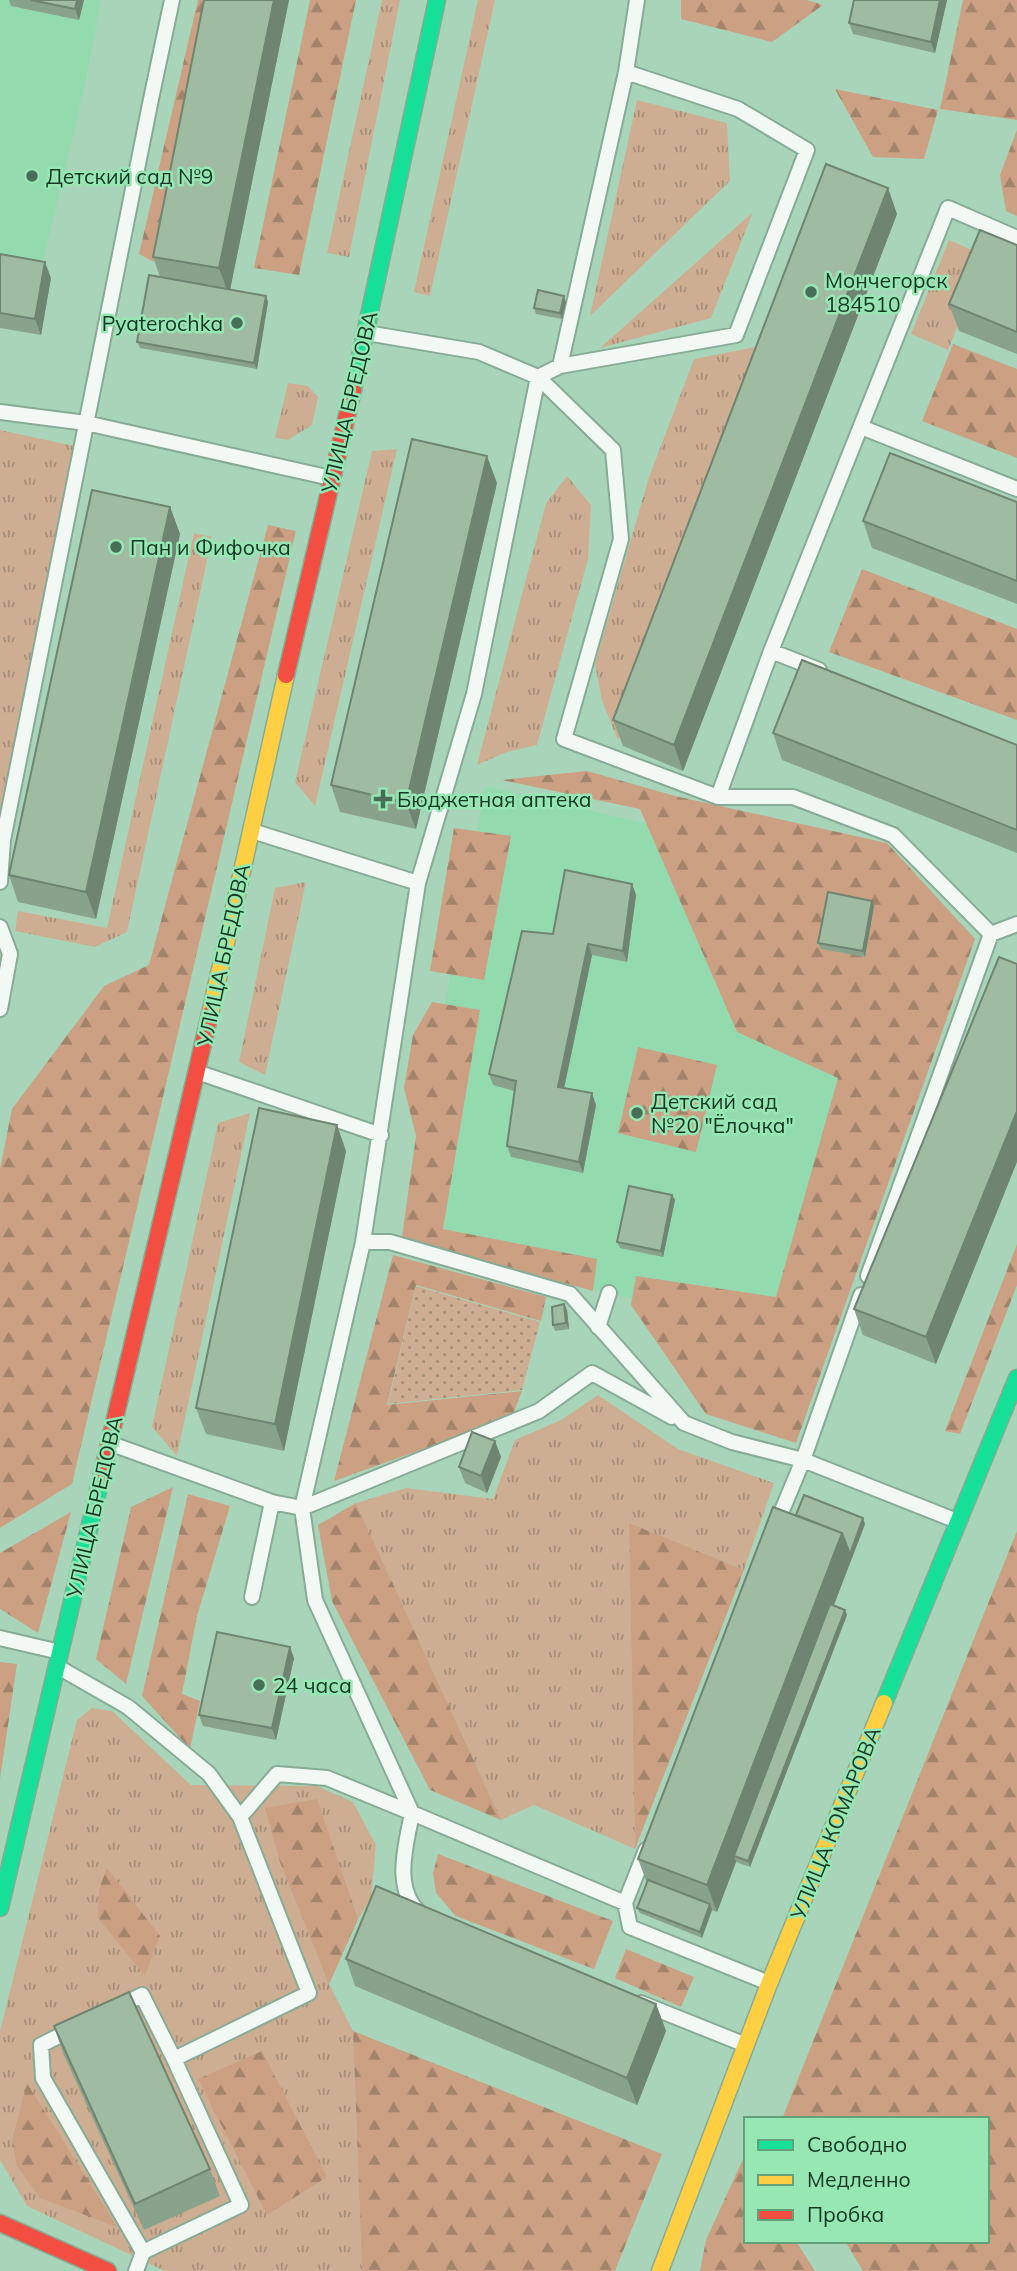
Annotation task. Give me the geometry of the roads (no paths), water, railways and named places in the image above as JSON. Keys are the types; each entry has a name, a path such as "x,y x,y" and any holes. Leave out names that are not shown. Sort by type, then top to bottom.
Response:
{"main road":[{"name":"УЛИЦА БРЕДОВА","path":"0,1908 197,1072 250,830 366,333 437,0"},
{"name":"УЛИЦА КОМАРОВА","path":"660,2271 769,1983 1017,1378"},
{"path":"0,2223 108,2271"}],"lane":[{"path":"0,882 1,840 172,0"},
{"path":"559,366 626,72 637,0"},
{"path":"538,377 559,366 736,335 807,150 738,109 626,72"},
{"path":"718,797 771,651 948,208 1017,237"},
{"path":"366,333 479,352 538,377 613,450 621,539 564,739 718,797 793,797 893,835 990,934"},
{"path":"435,1920 418,1912 404,1891 403,1857 412,1813 315,1600 302,1508 363,1242 418,883 474,694 538,377"},
{"path":"0,412 86,423 332,478"},
{"path":"861,427 1017,489"},
{"path":"771,651 836,677"},
{"path":"250,830 418,883"},
{"path":"990,934 1017,924"},
{"path":"0,927 5,952 0,1009"},
{"path":"772,1536 803,1460 990,934"},
{"path":"197,1072 381,1135"},
{"path":"363,1242 390,1242 570,1294 684,1423"},
{"path":"598,1327 609,1293"},
{"path":"108,1443 272,1502 302,1508 538,1411 592,1373 684,1423 732,1442 803,1460 958,1521"},
{"path":"252,1597 272,1502"},
{"path":"0,1638 59,1660 128,1707 209,1774 240,1817 309,1993 173,2059"},
{"path":"240,1817 277,1774 327,1778 625,1903"},
{"path":"650,1840 625,1903 630,1927 769,1983"},
{"path":"108,2011 142,1995 241,2206 143,2252 136,2271"},
{"path":"627,1997 746,2045"},
{"path":"86,2023 41,2045 43,2078 143,2252"}],"place":[{"name":"Детский сад №9","path":"32,176"},
{"name":"Мончегорск 184510","path":"811,292"},
{"name":"Pyaterochka","path":"237,323"},
{"name":"Пан и Фифочка","path":"116,547"},
{"name":"Бюджетная аптека","path":"383,799"},
{"name":"Детский сад №20 \"Ёлочка\"","path":"637,1113"},
{"name":"24 часа","path":"259,1685"}]}
